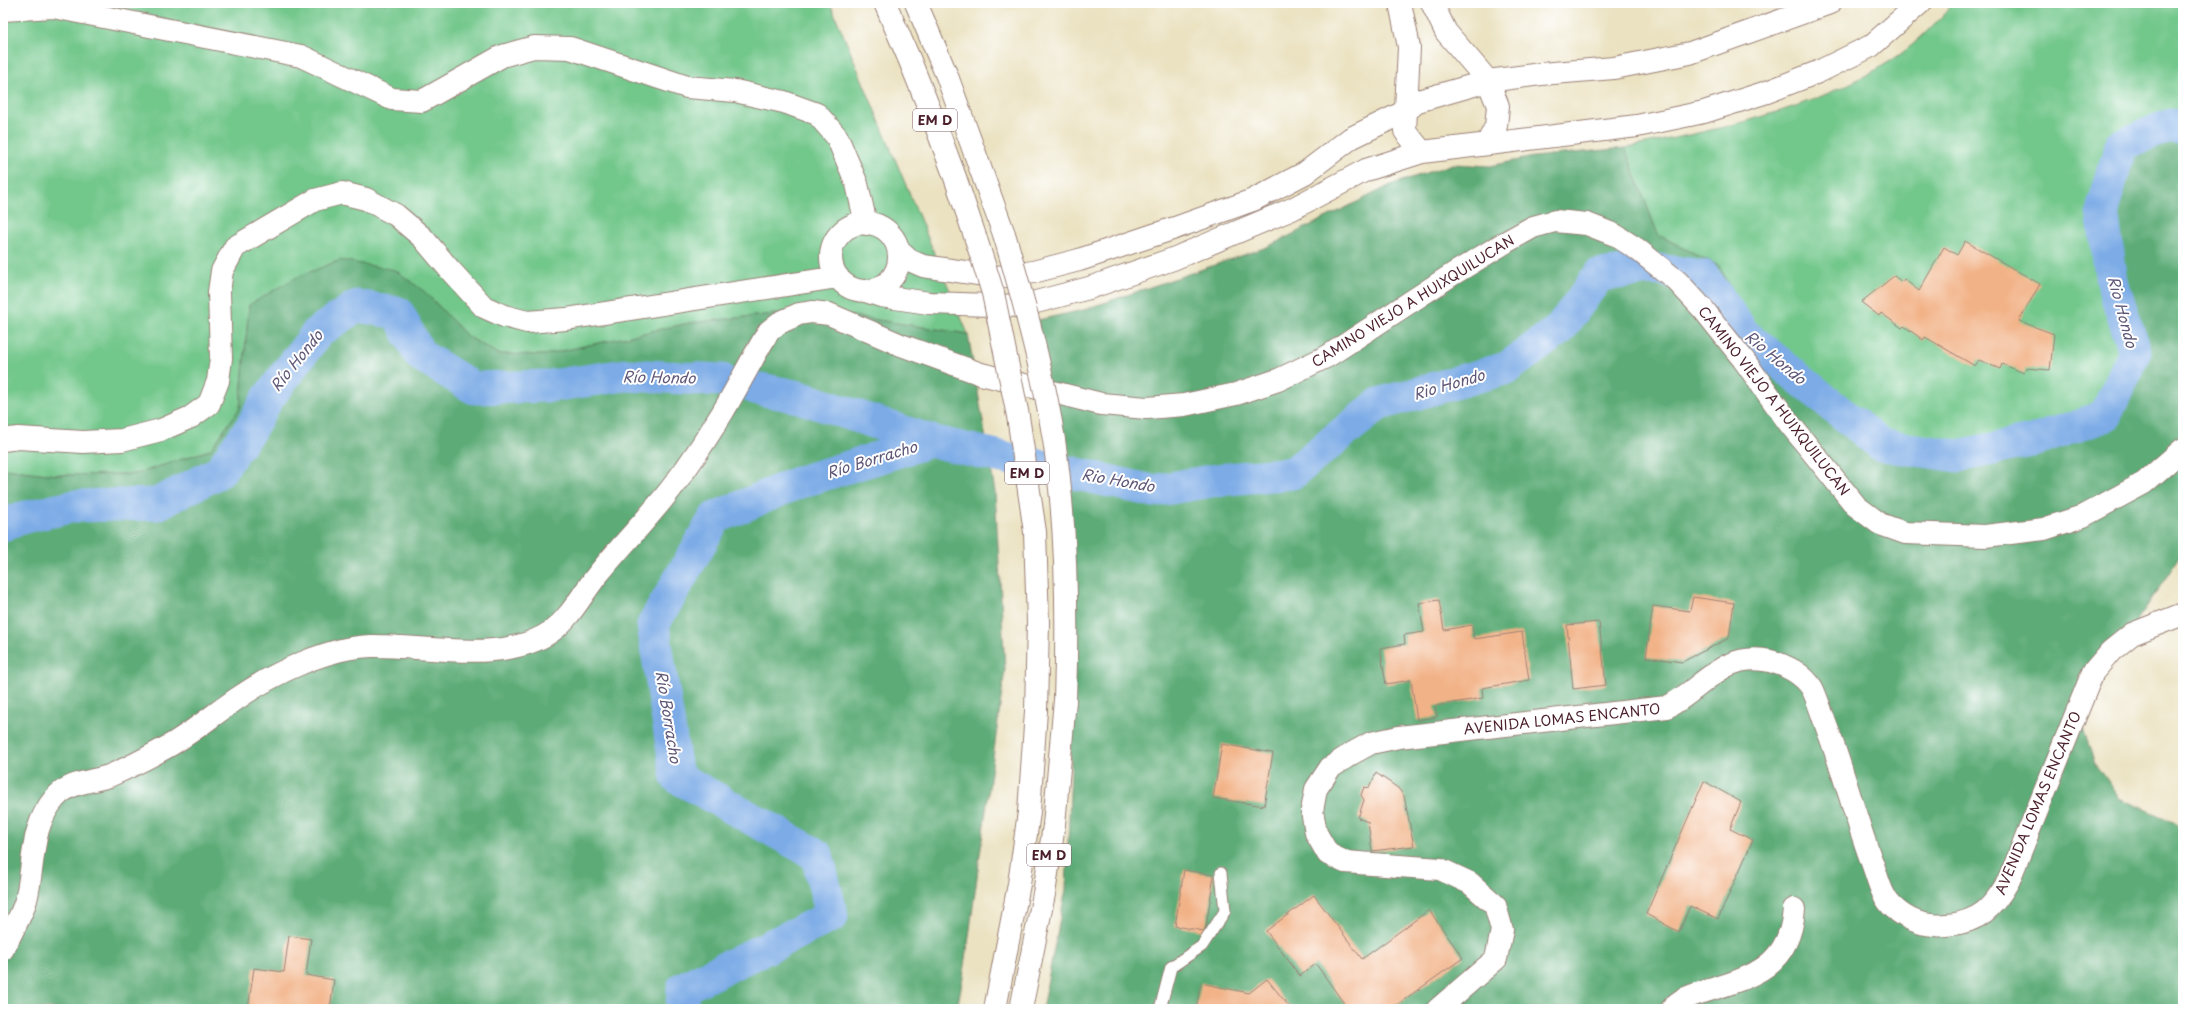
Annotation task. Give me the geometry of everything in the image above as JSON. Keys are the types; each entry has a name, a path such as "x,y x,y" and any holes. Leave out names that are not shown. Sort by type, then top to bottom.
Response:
{"main road":[{"name":"EM D","path":"885,3 921,85 950,158 992,293 1018,416 1035,532 1038,623 1036,711 1029,812 1020,877 995,1009"},
{"name":"EM D","path":"916,3 950,83 1004,234 1034,344 1054,441 1066,569 1065,700 1054,825 1044,894 1021,1009"},
{"path":"1400,3 1409,47 1405,131 1422,152"},
{"path":"1432,3 1446,32 1488,81 1498,106 1496,126 1487,144"},
{"path":"1830,3 1690,52 1614,68 1541,74 1488,81 1418,101 1406,111 1351,138 1305,173 1253,200 1079,260 1033,272 999,277 923,266 909,260 899,251 893,237 888,232 874,224 850,227 843,232 834,245 832,262 838,277 850,287 881,296 929,303 1021,306 1089,288 1173,259 1292,209 1366,170 1422,152 1638,126 1704,112 1767,92 1818,72 1870,46 1920,3"},
{"path":"3,10 53,7 301,56 392,99 422,101 502,56 534,47 570,48 687,87 735,91 784,102 817,114 837,137 857,184 866,224"},
{"path":"3,440 18,438 83,442 122,440 161,430 191,417 209,404 218,381 221,358 219,292 222,271 235,247 315,200 342,193 366,199 396,215 423,238 484,307 504,316 527,322 566,320 838,277"},
{"name":"CAMINO VIEJO A HUIXQUILUCAN","path":"3,949 25,902 32,872 35,838 40,821 56,797 66,789 108,776 168,747 258,687 329,652 350,647 374,646 454,650 491,649 525,645 552,631 573,609 590,584 675,484 721,416 769,331 791,318 812,312 829,314 900,345 981,374 1101,404 1147,408 1184,405 1236,394 1278,380 1328,356 1453,274 1533,228 1555,221 1587,224 1615,235 1637,249 1677,282 1703,309 1743,359 1789,423 1856,506 1880,524 1893,529 1905,533 1985,536 2044,529 2082,516 2144,482 2183,449"},
{"path":"866,291 878,288 889,281 896,270 899,251"},
{"name":"AVENIDA LOMAS ENCANTO","path":"1438,1009 1496,958 1502,930 1495,905 1470,883 1440,870 1345,862 1328,854 1316,833 1312,811 1316,790 1330,768 1371,743 1399,736 1667,708 1677,702 1716,671 1734,662 1769,661 1793,669 1811,688 1840,764 1866,847 1885,897 1893,908 1914,922 1936,926 1960,924 1979,917 1997,901 2009,880 2093,672 2111,651 2132,634 2183,614"},
{"path":"1672,1009 1687,997 1754,974 1770,966 1780,953 1793,928 1794,909"}],"lane":[{"path":"1160,1009 1171,966 1202,946 1226,911 1221,872"}],"green space":[{"path":"3,3 830,3 968,334 813,310 689,323 544,355 498,354 467,336 425,292 249,305 240,408 210,450 136,474 57,475 3,469"},
{"path":"1954,3 2183,3 2183,118 2171,113 2102,285 2124,350 2098,408 2033,430 1958,446 1885,435 1809,369 1750,325 1719,266 1658,235 1625,148 1729,126 1797,106 1830,93 1862,78 1909,48 1940,19"},
{"path":"2171,113 2183,118 2183,552 2091,690 2083,728 2095,764 2119,798 2183,826 2183,1009 1042,1009 1066,889 1071,769 1069,681 1038,320 1083,310 1267,247 1393,184 1453,164 1490,166 1533,157 1625,148 1658,235 1719,266 1750,325 1809,369 1885,435 1958,446 2033,430 2098,408 2124,350 2102,285 2092,210 2113,136"},
{"path":"340,260 395,270 425,292 467,336 498,354 544,355 689,323 813,310 968,334 995,492 1005,669 965,966 957,1009 3,1009 3,469 57,475 136,474 210,450 240,408 249,305 295,278"}],"building":[{"path":"1965,241 2040,284 2019,321 2054,334 2050,370 2026,368 2024,373 2002,364 2000,369 1979,360 1975,366 1925,337 1923,340 1904,326 1902,328 1881,313 1879,316 1861,302 1894,276 1902,282 1904,279 1919,291 1944,247 1957,255"},
{"path":"1693,597 1734,603 1729,638 1682,662 1646,657 1653,606 1690,611"},
{"path":"1439,600 1444,630 1472,625 1474,639 1522,632 1529,680 1482,688 1483,698 1435,706 1437,717 1417,720 1411,680 1386,684 1380,648 1405,644 1404,635 1424,632 1419,603"},
{"path":"1599,622 1606,685 1573,689 1567,625"},
{"path":"1222,744 1273,753 1264,806 1213,798"},
{"path":"1376,773 1398,788 1404,796 1414,846 1372,851 1368,822 1358,818 1364,800 1361,795 1364,787 1369,788"},
{"path":"1704,781 1741,802 1730,829 1753,840 1718,919 1690,906 1679,932 1646,914"},
{"path":"1184,870 1214,875 1206,927 1204,931 1175,926"},
{"path":"1314,895 1362,959 1429,910 1463,958 1391,1009 1348,1009 1316,964 1300,976 1266,931"},
{"path":"289,936 311,939 306,975 334,980 330,1009 248,1009 254,968 284,972"},
{"path":"1267,979 1291,1009 1196,1009 1201,983 1249,993"}],"waterway":[{"name":"Rio Hondo","path":"755,388 799,397 931,441 1153,491 1217,480 1293,473 1379,404 1507,368 1560,329 1599,275 1651,269 1703,276 1744,334 1881,445 1958,456 2036,440 2105,416 2135,351 2112,282 2102,211 2121,145 2171,125 2183,129"},
{"name":"Río Hondo","path":"3,526 21,518 75,506 157,504 219,472 250,429 268,398 318,332 357,306 398,313 420,355 474,388 550,386 626,375 722,380"},
{"name":"Río Borracho","path":"682,1009 683,988 832,916 817,855 677,777 653,625 715,518 797,483 931,441"}]}
